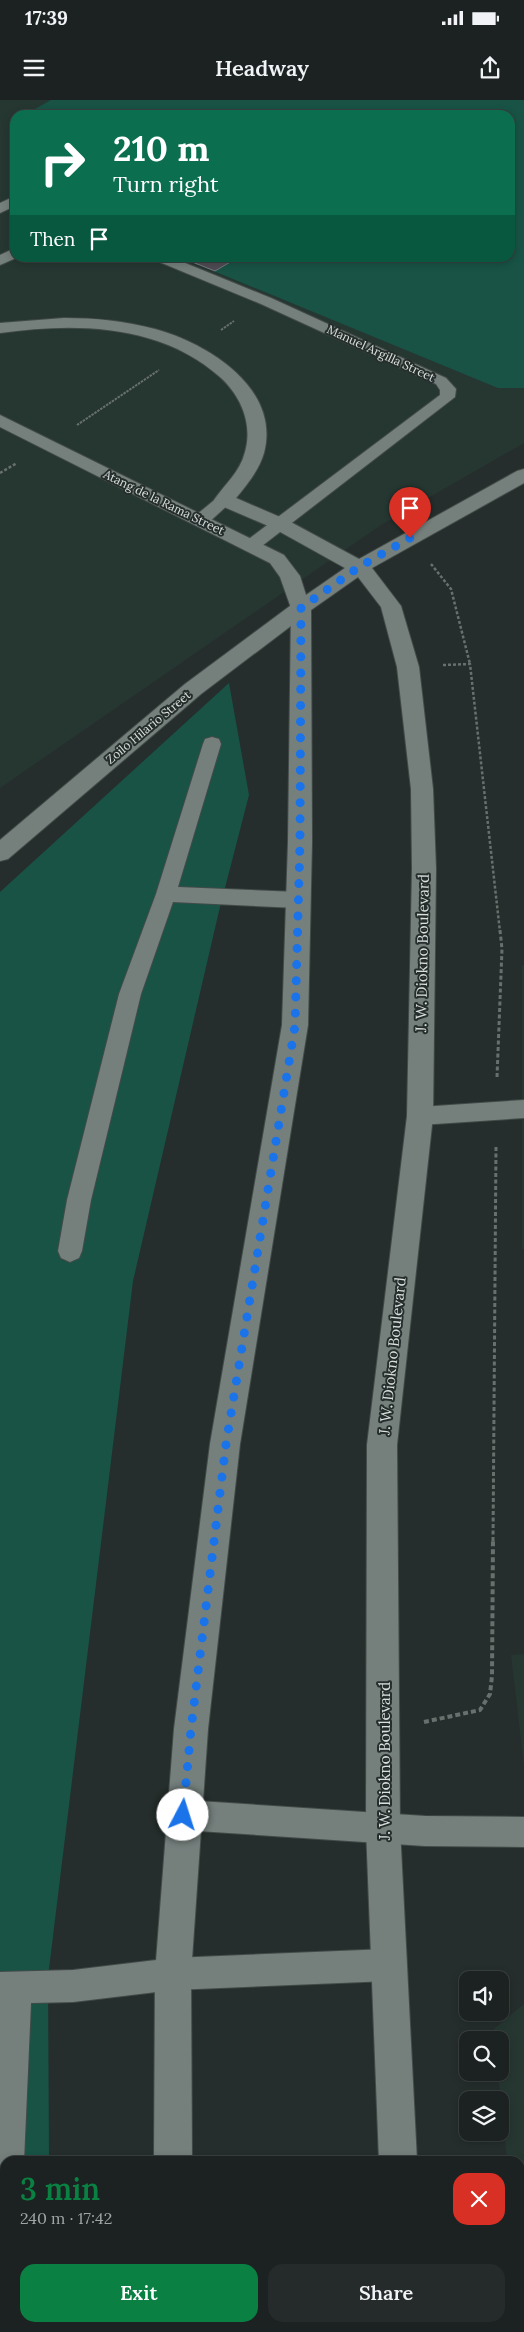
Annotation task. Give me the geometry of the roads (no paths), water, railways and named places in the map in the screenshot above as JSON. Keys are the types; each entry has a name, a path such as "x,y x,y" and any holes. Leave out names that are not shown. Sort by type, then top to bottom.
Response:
{"street":[{"name":"Atang de la Rama Street","path":"0,328 61,322 131,329 163,337 191,349 221,368 243,391 255,417 256,445 246,473 224,500 280,524 359,567"},
{"name":"Atang de la Rama Street","path":"0,420 277,558 290,576 301,608"},
{"name":"Zoilo Hilario Street","path":"0,853 193,689 301,608 359,567 524,475"},
{"name":"J. W. Diokno Boulevard","path":"359,567 370,577 391,606 408,667 422,797 424,869 420,1116 382,1445 383,1828 398,2156"},
{"path":"173,2156 173,1974 183,1815 192,1719 226,1444 295,1026 301,608"}],"lane":[{"name":"Manuel Argilla Street","path":"172,262 266,301 441,381 448,389 447,397 252,545"},
{"path":"201,520 224,500"},
{"path":"70,1251 79,1200 130,994 166,894 212,744"},
{"path":"166,894 298,900"},
{"path":"420,1116 524,1109"},
{"path":"183,1815 383,1828 524,1832"},
{"path":"7,2156 8,1987 73,1986 173,1974 388,1965"}]}
